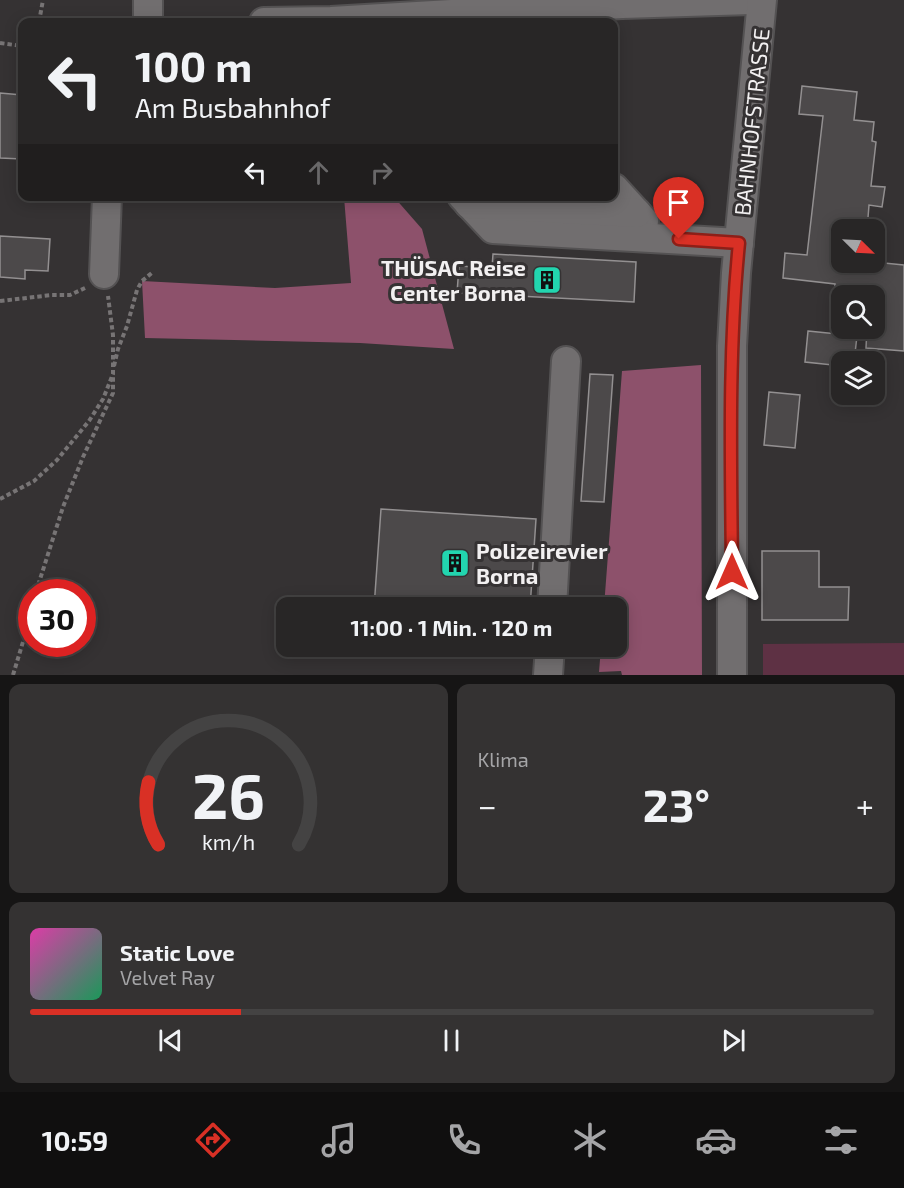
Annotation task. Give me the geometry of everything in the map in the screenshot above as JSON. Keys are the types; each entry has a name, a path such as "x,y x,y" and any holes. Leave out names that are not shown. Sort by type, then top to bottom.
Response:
{"street":[{"path":"147,0 148,18"},
{"name":"BAHNHOFSTRASSE","path":"396,18 622,4 751,0"},
{"name":"BAHNHOFSTRASSE","path":"732,675 732,354 736,273 762,0"},
{"path":"618,192 659,238"},
{"path":"104,274 107,201"},
{"path":"466,201 493,229 739,243"},
{"path":"478,201 637,213"},
{"path":"553,597 566,361"},
{"path":"548,675 549,657"}],"path":[{"path":"40,18 43,0"},
{"path":"0,43 18,45"},
{"path":"0,499 34,481 57,460 89,421 103,399 113,374 118,348 137,290 142,281 153,272"},
{"path":"0,302 52,295 70,296 104,274 107,284 113,335 112,393 63,507 40,579"},
{"path":"13,675 19,657"}],"shaded area":[{"path":"344,201 398,201 422,229 454,349 360,343 145,338 142,281 275,288 351,283"},
{"path":"701,365 702,675 622,675 621,671 599,672 600,657 627,657 627,597 605,597 622,371"},
{"path":"904,643 904,675 763,675 763,644"}],"building":[{"path":"802,86 857,92 854,120 874,122 872,141 876,142 871,186 885,187 882,207 869,205 868,219 831,219 831,273 885,273 885,263 904,265 904,351 866,348 866,339 885,339 885,285 835,285 783,278 785,253 807,255 823,116 799,114"},
{"path":"0,93 18,95 18,159 0,158"},
{"path":"0,236 50,239 48,271 25,270 25,279 0,277"},
{"name":"THÜSAC Reise Center Borna","path":"493,254 636,262 634,302 457,293 459,266 492,268"},
{"path":"808,331 831,333 831,339 857,339 855,351 831,351 831,365 805,362"},
{"path":"590,374 613,375 604,502 581,501"},
{"path":"769,392 800,395 795,448 764,445"},
{"name":"Polizeirevier Borna","path":"381,509 536,519 531,597 375,597"},
{"path":"762,551 819,551 819,587 849,587 848,620 762,620"}],"place":[{"name":"THÜSAC Reise Center Borna","path":"547,280"},
{"name":"Polizeirevier Borna","path":"455,563"}],"route":[{"path":"679,239 739,243 732,354 732,572"}]}
